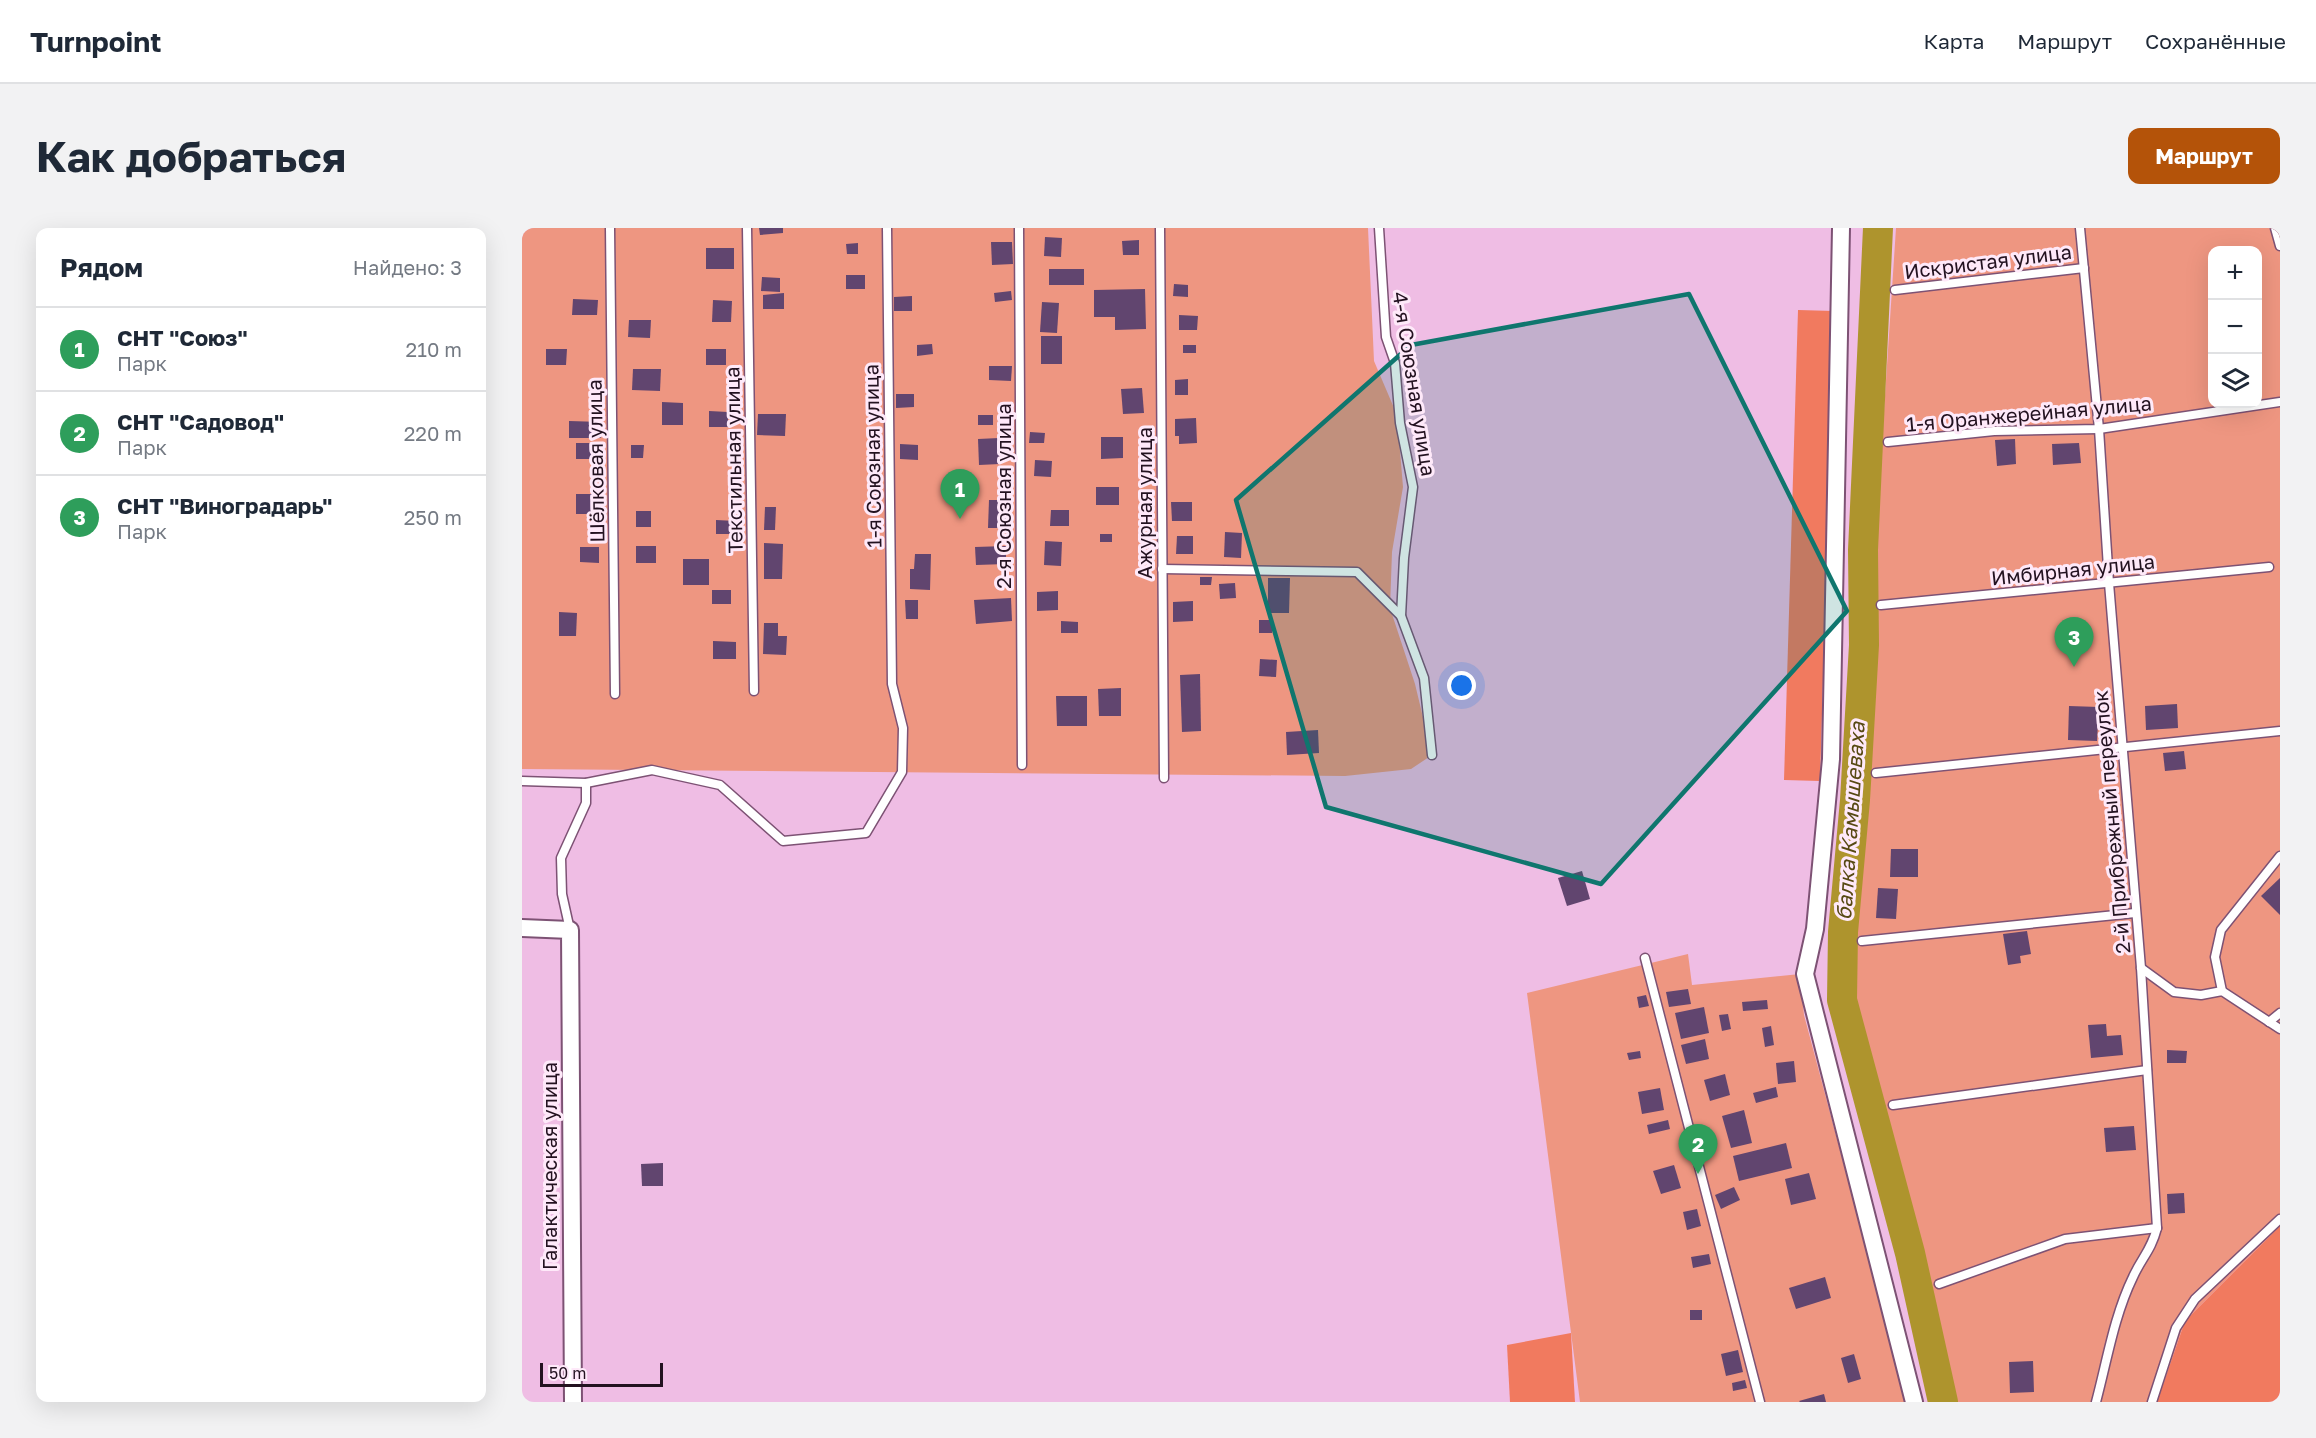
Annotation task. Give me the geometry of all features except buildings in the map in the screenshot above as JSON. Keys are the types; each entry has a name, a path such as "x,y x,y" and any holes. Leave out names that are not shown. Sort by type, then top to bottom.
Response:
{"street":[{"path":"1841,228 1831,759 1815,929 1805,974 1914,1402"},
{"path":"522,928 570,930"},
{"name":"Галактическая улица","path":"570,930 573,1402"}],"lane":[{"name":"Шёлковая улица","path":"610,228 615,694"},
{"name":"Текстильная улица","path":"747,228 754,691"},
{"name":"1-я Союзная улица","path":"586,783 652,770 720,784 783,841 867,833 902,772 903,728 892,684 887,228"},
{"name":"2-я Союзная улица","path":"1019,228 1022,765"},
{"name":"Ажурная улица","path":"1160,228 1164,778"},
{"name":"4-я Союзная улица","path":"1379,228 1386,337 1395,363 1400,423 1413,487 1404,558 1401,616 1424,678 1432,755"},
{"name":"2-й Прибрежный переулок","path":"2080,228 2099,429 2140,968 2157,1228 2152,1247 2133,1277 2117,1320 2096,1402"},
{"path":"2275,228 2280,246"},
{"name":"Искристая улица","path":"1895,290 2084,268"},
{"name":"1-я Оранжерейная улица","path":"1888,442 1994,431 2099,429 2280,402"},
{"name":"Имбирная улица","path":"1881,605 2269,567"},
{"path":"1162,569 1357,572 1401,616"},
{"path":"1876,773 2280,731"},
{"path":"522,781 586,783 586,803 561,858 562,894 570,930"},
{"path":"2222,991 2215,957 2221,930 2280,856"},
{"path":"1862,941 2136,913"},
{"path":"1645,958 1760,1402"},
{"path":"2140,968 2174,992 2201,995 2222,991 2280,1029"},
{"path":"2269,1022 2280,1013"},
{"path":"1893,1105 2147,1070"},
{"path":"2152,1402 2176,1328 2195,1299 2280,1219"},
{"path":"1939,1284 2065,1239 2157,1228"}],"highlighted area":[{"path":"1689,294 1847,611 1601,884 1326,807 1236,500 1411,345"}],"shaded area":[{"path":"522,228 1368,228 1374,361 1397,415 1403,487 1392,552 1390,608 1415,684 1432,755 1411,769 1345,776 522,769"},
{"path":"1896,228 2280,228 2280,1226 2185,1321 2157,1402 1943,1402 1854,999 1850,930"},
{"path":"1798,310 1834,311 1820,781 1784,780"},
{"path":"1688,954 1692,985 1800,974 1804,1015 1907,1402 1580,1402 1527,993"},
{"path":"2280,1226 2280,1402 2157,1402 2185,1321"},
{"path":"1571,1333 1575,1402 1510,1402 1507,1345"}],"waterway":[{"name":"балка Камышеваха","path":"1878,228 1863,550 1864,645 1855,800 1843,932 1842,1000 1910,1253 1943,1402"}],"place":[{"name":"СНТ \"Союз\"","path":"960,519"},
{"name":"СНТ \"Виноградарь\"","path":"2074,667"},
{"name":"СНТ \"Садовод\"","path":"1698,1174"}]}
